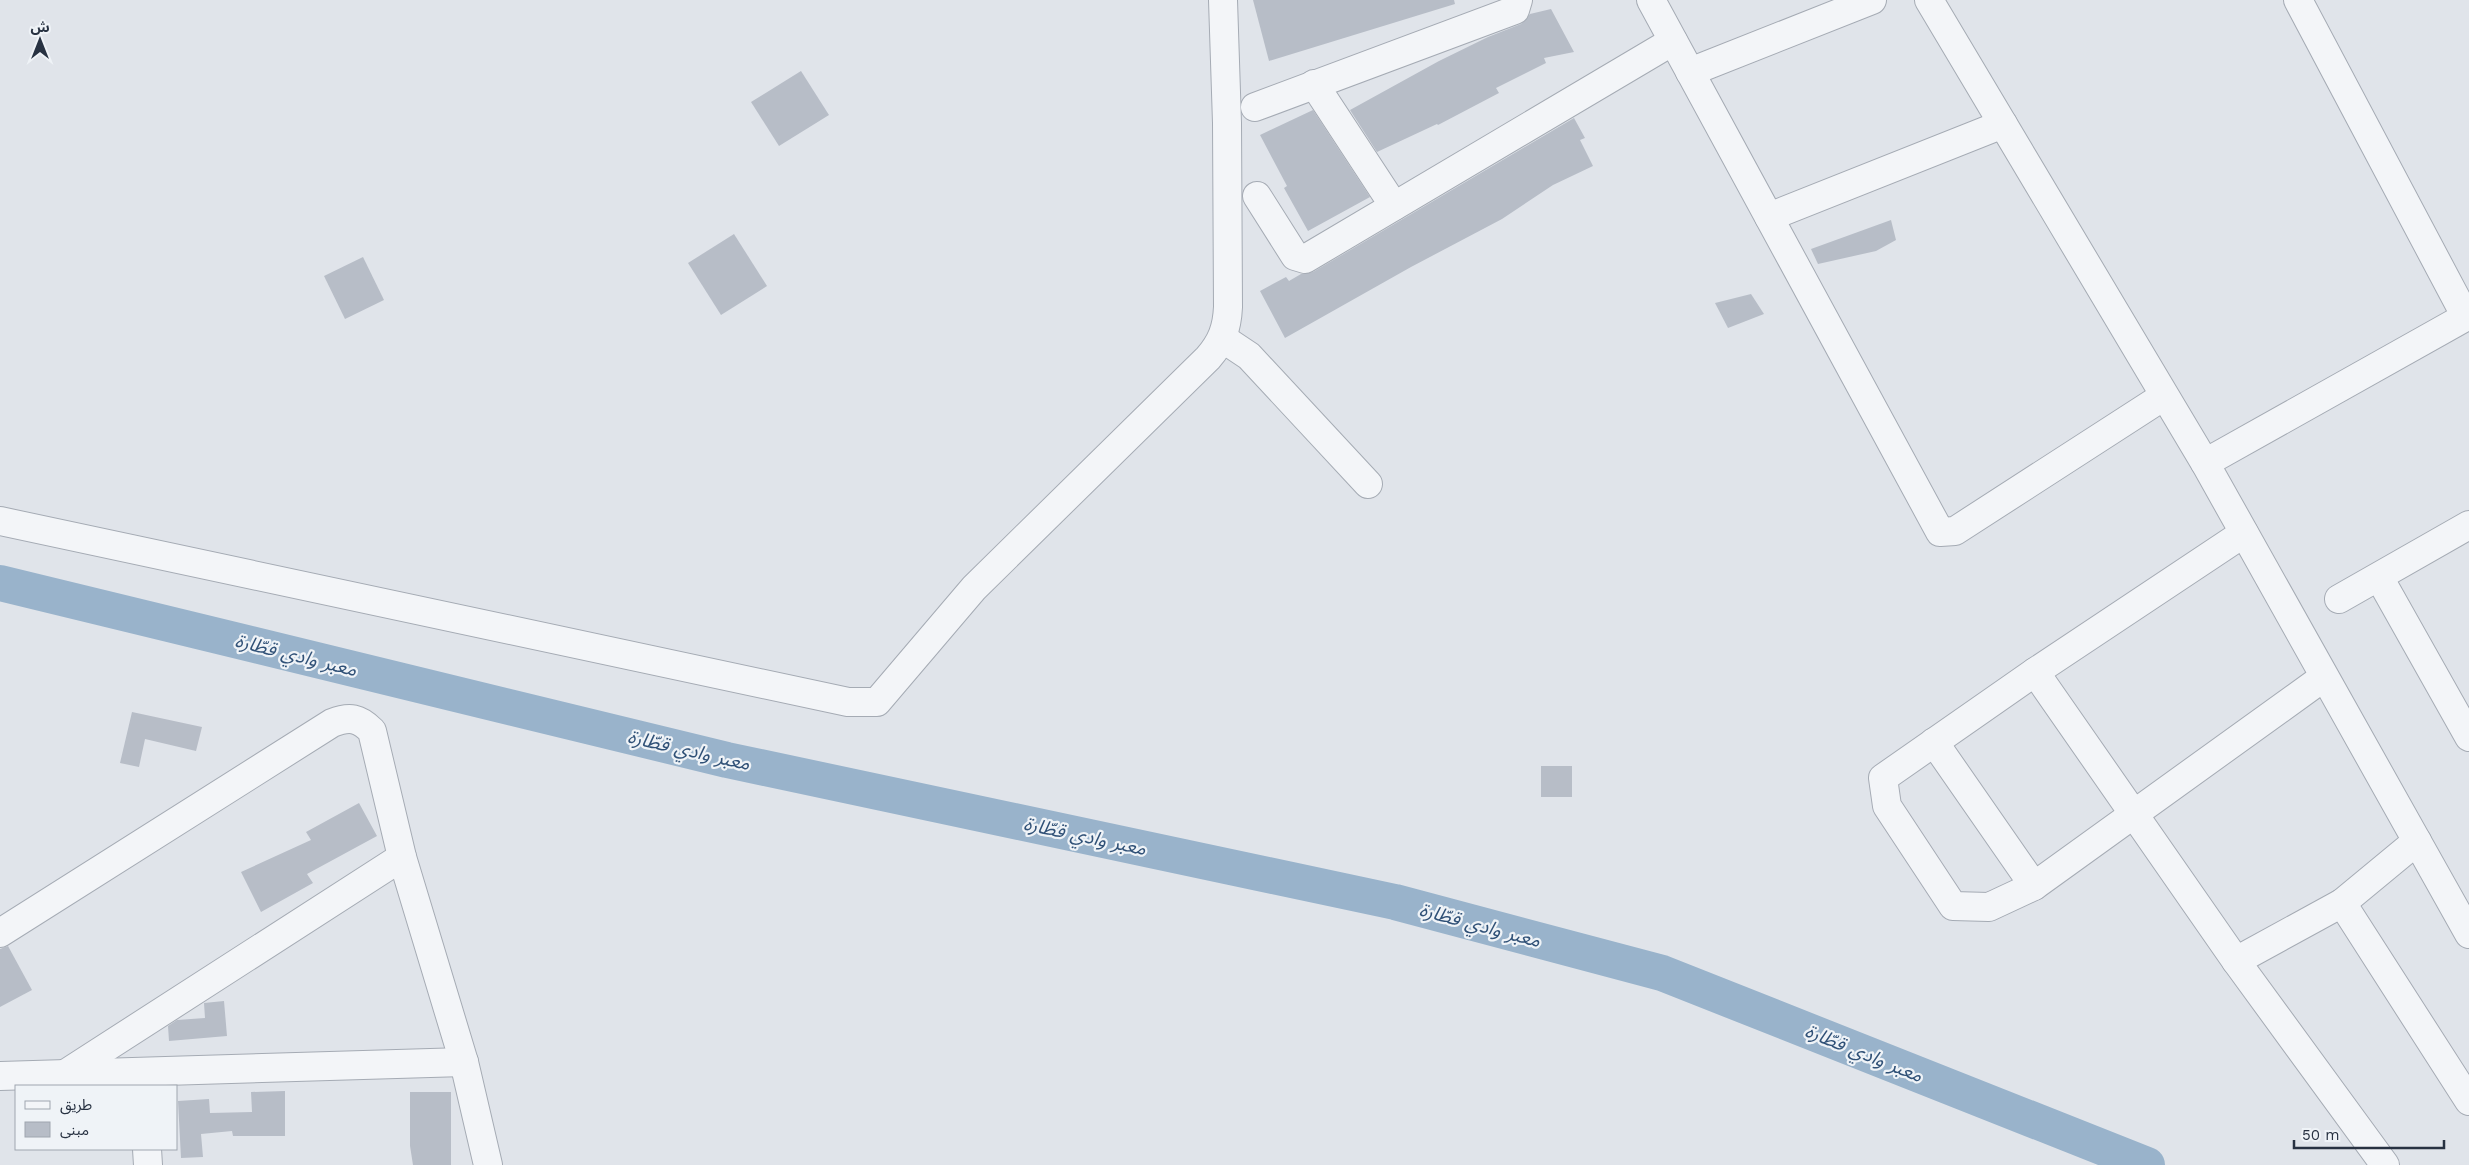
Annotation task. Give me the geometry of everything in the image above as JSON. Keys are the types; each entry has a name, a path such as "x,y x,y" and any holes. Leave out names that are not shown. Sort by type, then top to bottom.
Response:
{"street":[{"path":"0,521 848,702 877,702 974,588 1208,358 1222,338 1227,326 1228,307 1227,123 1223,0"},
{"path":"1254,107 1515,10 1518,0"},
{"path":"1651,0 1940,532 1955,531 2164,396"},
{"path":"1690,72 1872,0"},
{"path":"2204,464 2467,316 2298,0"},
{"path":"1932,1 2244,533 2469,934"},
{"path":"1257,196 1295,256 1305,259 1674,41"},
{"path":"1314,84 1394,206"},
{"path":"1769,217 2003,124"},
{"path":"1222,338 1249,356 1368,484"},
{"path":"2339,599 2469,525"},
{"path":"2244,533 2035,672 1883,778 1887,806 1953,906 1989,907 2034,886 2324,676"},
{"path":"2379,577 2469,737"},
{"path":"2035,672 2236,961 2385,1165"},
{"path":"0,933 332,723 343,719 355,718 363,722 372,731 402,857 464,1062 486,1164"},
{"path":"1934,742 2034,886"},
{"path":"2236,961 2342,903 2417,841"},
{"path":"64,1074 402,857"},
{"path":"2342,903 2469,1101"},
{"path":"0,1076 64,1074 144,1079 464,1062"},
{"path":"147,1150 148,1165"}],"building":[{"path":"1253,0 1454,0 1455,4 1269,61"},
{"path":"1551,9 1574,52 1544,58 1546,63 1496,88 1499,93 1438,125 1377,152 1350,110 1439,61 1488,37 1521,24 1530,14"},
{"path":"801,71 829,115 779,146 751,102"},
{"path":"1313,110 1370,197 1308,231 1284,188 1287,186 1260,135"},
{"path":"1574,118 1585,138 1580,140 1593,166 1553,185 1502,219 1411,267 1285,338 1260,291 1286,277 1289,281 1301,274 1313,272"},
{"path":"1891,220 1896,240 1876,251 1818,264 1811,249"},
{"path":"734,234 767,286 721,315 688,263"},
{"path":"363,257 384,300 345,319 324,276"},
{"path":"1751,294 1764,314 1728,328 1715,303"},
{"path":"132,712 202,727 196,751 145,739 139,767 120,763"},
{"path":"1541,766 1572,766 1572,797 1541,797"},
{"path":"359,803 377,836 307,874 313,883 261,912 241,872 311,840 306,832"},
{"path":"8,946 32,990 0,1007 0,949"},
{"path":"224,1001 227,1036 169,1041 168,1026 177,1020 205,1018 204,1003"},
{"path":"285,1091 285,1136 233,1136 232,1131 201,1134 203,1157 181,1158 178,1101 209,1099 210,1113 252,1112 251,1092"},
{"path":"410,1092 451,1092 451,1165 413,1165 410,1146"}],"waterway":[{"name":"معبر وادي قطّارة","path":"0,583 727,760 1395,902 1662,973 2147,1165"}]}
